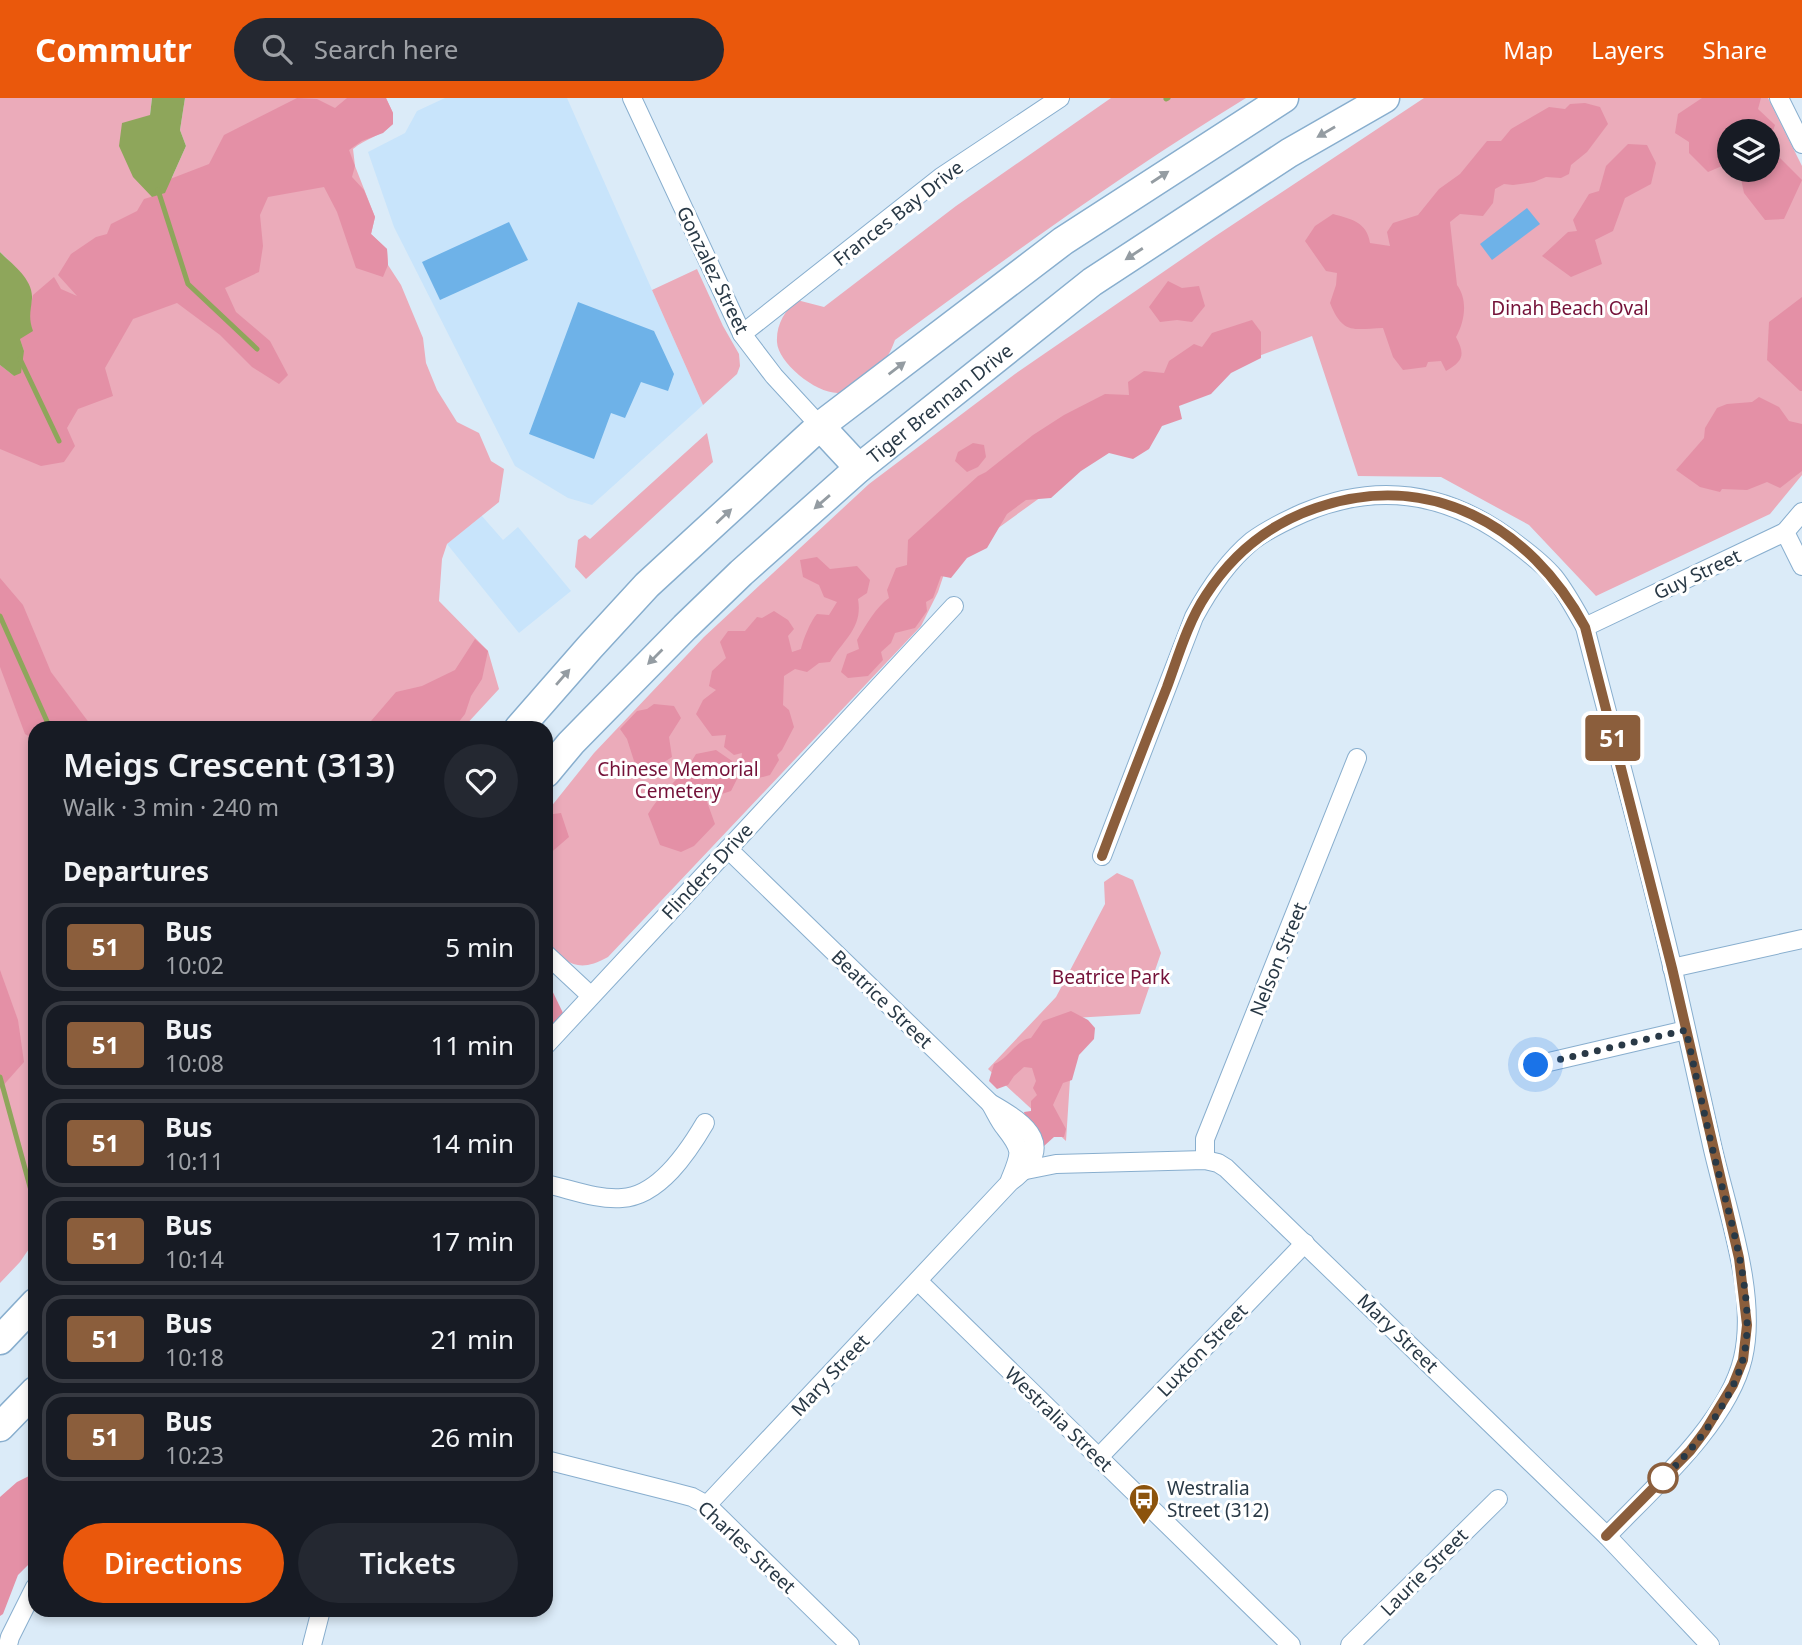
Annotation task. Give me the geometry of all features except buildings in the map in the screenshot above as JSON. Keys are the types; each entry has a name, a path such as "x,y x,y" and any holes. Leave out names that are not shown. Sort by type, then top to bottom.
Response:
{"main road":[{"path":"525,721 647,586 820,426 1063,241 1284,98"},
{"name":"Tiger Brennan Drive","path":"553,765 571,743 713,600 859,468 1092,282 1289,153 1385,98"},
{"path":"820,426 859,468"},
{"path":"0,1340 28,1311"},
{"path":"0,1427 28,1398"}],"street":[{"name":"Gonzalez Street","path":"632,98 742,334 774,376 820,426"},
{"name":"Frances Bay Drive","path":"742,334 942,177 1060,98"},
{"path":"1779,98 1802,144"},
{"path":"1102,856 1205,596 1220,575 1251,542 1280,523 1339,500 1368,495 1395,495 1449,504 1498,529 1552,575 1585,627 1672,968 1739,1258 1747,1325 1745,1348 1733,1385 1705,1431 1690,1451 1606,1536"},
{"name":"Guy Street","path":"1585,627 1785,532 1802,512"},
{"path":"1785,532 1802,566"},
{"name":"Flinders Drive","path":"553,1037 954,606"},
{"name":"Nelson Street","path":"1205,1160 1205,1139 1357,758"},
{"name":"Beatrice Street","path":"728,849 990,1103 1005,1128 1035,1159"},
{"path":"1672,968 1802,939"},
{"path":"553,961 590,995"},
{"path":"1536,1065 1686,1030"},
{"path":"553,1185 620,1199 642,1193 664,1177 692,1144 705,1123"},
{"path":"1035,1159 1205,1160"},
{"name":"Mary Street","path":"707,1505 1010,1182 1018,1161 1035,1159"},
{"name":"Mary Street","path":"1205,1160 1226,1168 1305,1243 1606,1536 1710,1645"},
{"name":"Luxton Street","path":"1099,1457 1305,1243"},
{"name":"Westralia Street","path":"918,1282 1291,1645"},
{"name":"Charles Street","path":"553,1462 692,1497 707,1505 850,1645"},
{"name":"Laurie Street","path":"1350,1645 1498,1499"},
{"path":"8,1645 28,1601"},
{"path":"312,1645 319,1617"}],"shaded area":[{"path":"152,98 185,98 180,130 186,146 165,193 152,197 133,177 119,146 122,123 150,115"},
{"path":"445,98 567,98 703,405 592,505 568,498 515,466 394,227 368,152 405,133 417,111"},
{"path":"0,252 21,272 29,284 32,298 30,318 33,331 20,339 24,351 21,373 14,376 0,365"},
{"path":"481,515 503,540 518,527 571,591 519,633 447,544"}],"green space":[{"path":"0,98 152,98 150,115 165,193 186,146 180,130 185,98 386,98 393,113 393,124 353,149 355,166 375,217 371,234 387,249 388,265 401,285 423,338 426,363 437,390 457,422 479,433 491,461 504,469 499,502 447,544 442,559 439,601 488,651 499,689 469,721 28,721 28,1250 0,1283 0,365 14,376 19,343 31,299 30,290 22,274 0,252"},
{"path":"297,98 317,99 335,108 347,98 386,98 393,113 393,124 383,133 362,141 349,150 355,166 352,177 364,190 375,217 371,234 387,249 388,265 383,277 356,268 337,212 324,187 268,197 260,215 263,246 259,272 225,288 236,312 270,341 288,375 279,384 252,367 220,335 177,303 133,319 105,368 113,396 78,409 67,428 75,446 64,462 41,466 0,449 0,365 14,376 24,351 20,339 33,295 54,277 61,289 77,296 58,275 71,254 96,237 107,234 111,224 137,211 144,199 164,193 170,179 209,164 224,135"},
{"path":"1111,98 1246,98 1112,185 938,308 895,340 884,361 850,389 835,393 824,390 803,378 785,360 779,351 778,330 785,313 797,300 824,307 956,206"},
{"name":"Dinah Beach Oval","path":"1424,98 1768,98 1778,119 1717,119 1717,182 1780,182 1780,122 1802,166 1802,475 1770,514 1596,596 1529,525 1441,477 1358,476 1312,336 1211,374 947,565 938,592 921,626 608,957 589,965 568,962 553,950 553,804 594,753 704,637 869,484 1015,374 1214,237"},
{"path":"1702,98 1761,98 1758,109 1769,119 1717,119 1717,168 1708,172 1689,153 1689,142 1675,133 1678,114"},
{"path":"1585,103 1600,107 1608,124 1587,152 1571,165 1569,174 1561,178 1546,177 1534,182 1504,184 1495,189 1493,203 1483,216 1460,214 1450,222 1457,285 1464,304 1462,324 1456,337 1462,353 1456,364 1446,371 1441,361 1428,362 1426,367 1403,370 1393,357 1383,328 1356,329 1340,321 1330,303 1337,273 1326,271 1305,241 1315,226 1333,214 1362,226 1370,243 1390,246 1387,232 1393,223 1418,215 1439,189 1460,174 1487,141 1501,141 1511,129 1549,107 1565,109 1570,104"},
{"path":"1628,144 1647,145 1656,163 1651,184 1625,198 1613,231 1595,240 1602,264 1571,277 1542,256 1568,232 1577,231 1573,220 1589,194 1599,191 1606,166"},
{"path":"1780,158 1802,180 1784,219 1765,220 1744,193 1742,182 1780,182"},
{"path":"697,269 739,354 740,366 737,374 703,405 652,290"},
{"path":"1168,281 1182,288 1199,286 1205,306 1192,322 1160,322 1149,307"},
{"path":"1802,297 1800,391 1767,360 1769,322"},
{"path":"1252,320 1261,332 1261,358 1231,373 1211,394 1179,406 1182,419 1162,426 1149,449 1133,459 1109,453 1081,471 1051,498 1026,500 1007,514 987,548 967,558 951,578 941,576 933,598 926,602 927,611 915,628 895,633 891,643 881,652 883,660 868,676 848,678 841,672 847,654 859,649 857,640 876,611 889,598 887,590 896,568 907,565 908,540 978,476 1064,415 1105,394 1129,395 1128,382 1144,371 1164,373 1169,361 1194,344 1202,347 1212,333"},
{"path":"1759,397 1779,407 1789,421 1802,424 1802,471 1780,488 1767,482 1747,490 1722,489 1720,492 1700,487 1676,470 1704,438 1705,428 1717,408 1727,404 1752,402"},
{"path":"707,433 713,462 586,579 575,567 578,540 585,535 590,539"},
{"path":"973,443 984,445 986,457 978,467 967,472 955,461 958,452"},
{"path":"817,557 830,569 857,566 870,580 867,593 858,599 855,626 830,662 819,663 807,672 795,669 784,676 783,705 789,710 794,727 777,755 779,760 770,775 755,779 741,762 742,753 734,755 724,747 726,735 712,736 696,714 703,700 716,690 709,686 712,671 726,658 720,642 728,631 745,631 757,617 762,618 774,611 788,620 794,629 788,636 792,652 801,649 807,630 817,614 829,615 837,602 824,597 819,585 803,577 800,560"},
{"path":"0,578 23,605 51,672 88,721 28,721 28,736 25,734 0,667"},
{"path":"475,639 488,651 482,679 460,721 371,721 396,692 422,686 455,670"},
{"path":"654,704 674,706 681,718 669,737 672,757 655,768 635,764 627,739 620,729 637,711"},
{"name":"Chinese Memorial Cemetery","path":"716,750 732,761 738,777 731,791 706,799 715,824 694,846 681,852 660,845 648,814 696,754"},
{"path":"561,813 569,837 553,851 553,814"},
{"name":"Beatrice Park","path":"1117,873 1133,880 1161,953 1140,1014 1074,1018 1066,1141 988,1069 1056,997 1105,904 1104,882"},
{"path":"0,970 18,1020 24,1062 0,1089"},
{"path":"553,992 563,1013 553,1030"},
{"path":"1071,1011 1088,1020 1095,1028 1094,1039 1079,1055 1072,1080 1063,1083 1053,1105 1066,1129 1064,1137 1054,1137 1044,1146 1029,1136 1024,1112 1031,1111 1031,1101 1037,1095 1033,1088 1036,1081 1032,1068 1024,1067 1008,1085 997,1089 989,1081 994,1064 1021,1042 1031,1038 1043,1021"},
{"path":"28,1476 28,1565 18,1575 0,1616 0,1497"}],"waterway":[{"path":"158,190 188,284 257,349"},
{"path":"20,359 59,441"},
{"path":"0,616 47,721"},
{"path":"0,1077 28,1179"}],"bus line":[{"name":"51","path":"1102,856 1194,617 1220,575 1241,551 1262,533 1309,510 1339,500 1368,495 1424,498 1449,504 1498,529 1526,551 1562,588 1585,627 1672,968 1739,1258 1747,1325 1743,1360 1733,1385 1705,1431 1690,1451 1606,1536"}],"place":[{"name":"Westralia Street (312)","path":"1144,1526"}],"route":[{"path":"1536,1065 1686,1030 1739,1258 1747,1325 1743,1360 1733,1385 1690,1451 1663,1478"}]}
